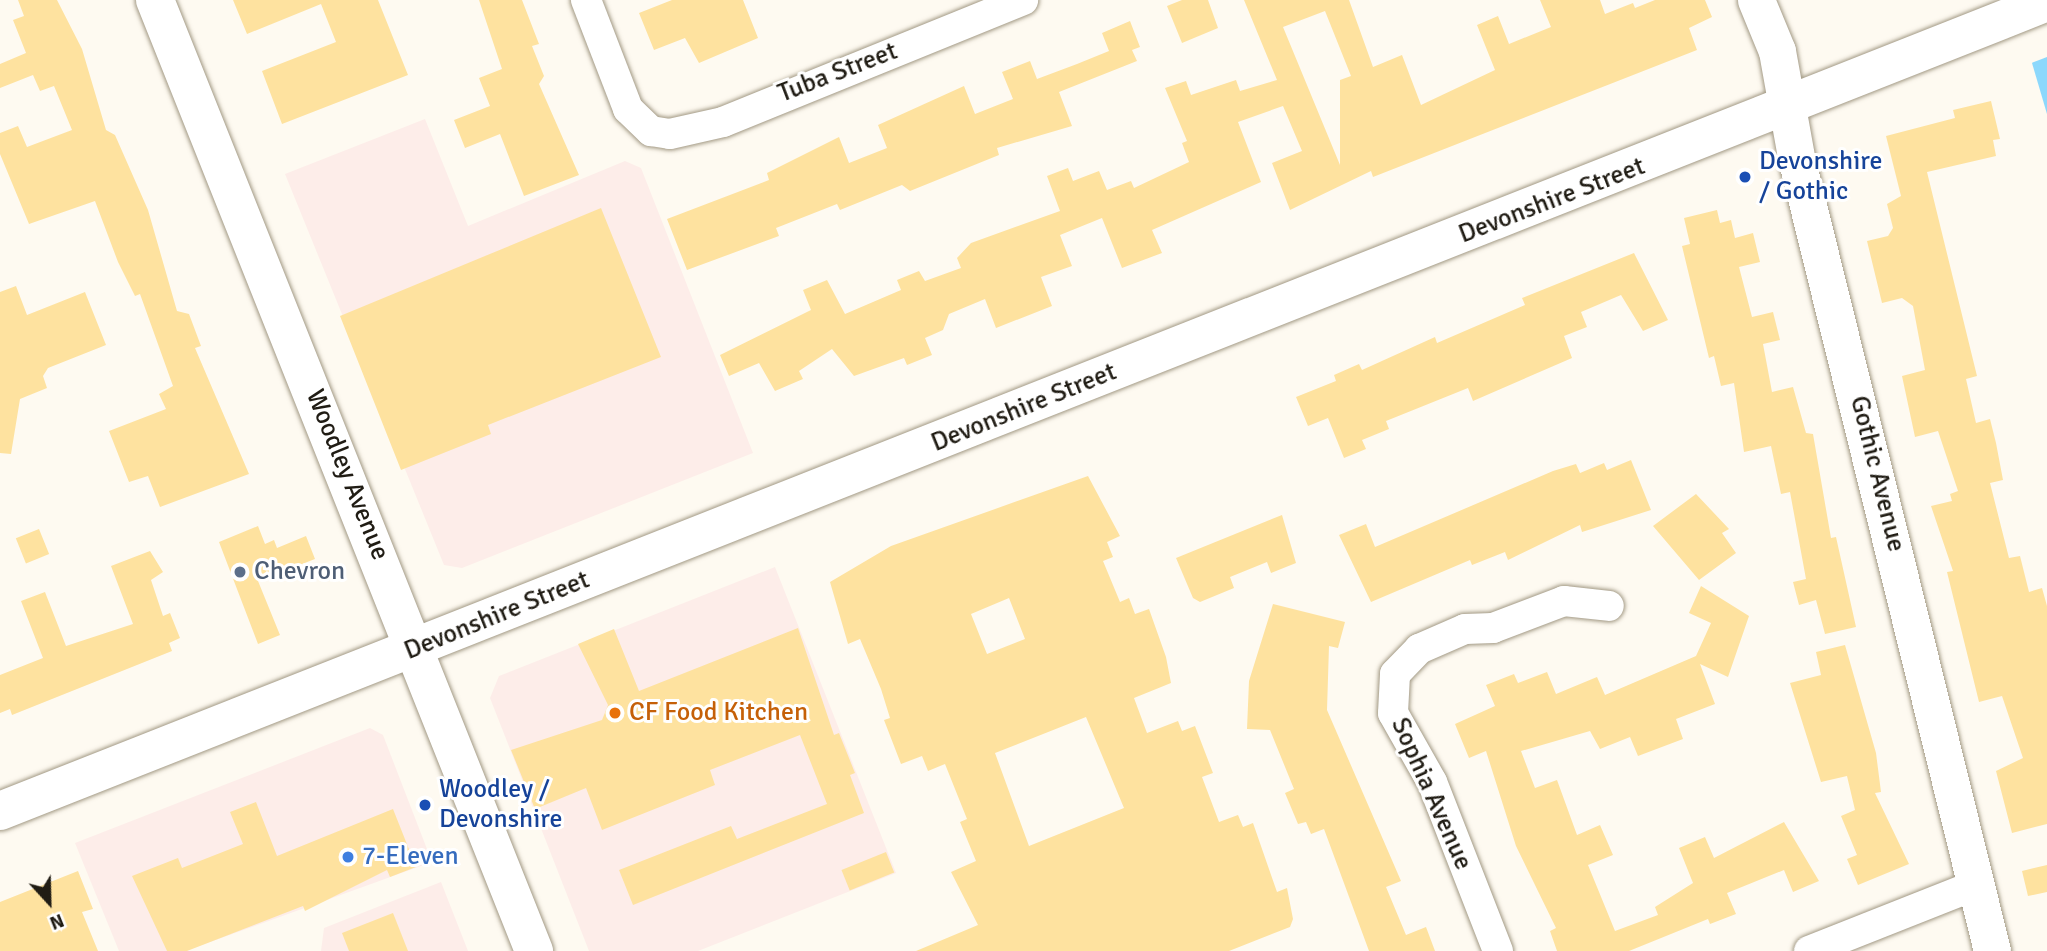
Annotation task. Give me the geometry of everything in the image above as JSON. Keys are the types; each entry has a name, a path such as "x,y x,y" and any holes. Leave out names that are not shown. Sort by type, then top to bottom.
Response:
{"main road":[{"name":"Woodley Avenue","path":"155,0 416,649 534,951"},
{"name":"Devonshire Street","path":"0,811 1787,109 2034,8"}],"street":[{"name":"Tuba Street","path":"586,0 628,108 652,131 695,132 992,6 1023,0"},
{"name":"Gothic Avenue","path":"1756,0 1777,51 1787,109 1992,951"},
{"name":"Sophia Avenue","path":"1498,951 1432,782 1393,713 1395,674 1419,649 1465,629 1493,628 1564,601 1609,606"},
{"path":"1809,951 1976,885"}],"shaded area":[{"path":"425,119 468,226 625,161 641,168 753,453 462,568 444,565 285,174"},
{"path":"775,567 896,873 698,951 589,951 490,698 499,676"},
{"path":"370,728 383,735 432,862 185,951 119,951 75,843"},
{"path":"441,882 468,951 321,951 324,928"}],"water":[{"path":"2047,0 2047,114 2032,63"}],"pier":[{"path":"2020,0 2047,0 2047,57 2029,64"}],"building":[{"path":"18,0 57,0 82,49 106,130 115,135 148,210 177,311 189,314 201,346 195,348 249,474 160,507 148,476 129,482 109,431 166,409 159,394 173,386 140,294 135,296 118,262 95,201 29,224 0,154 0,133 18,126 27,147 72,130 54,86 40,91 33,75 0,88 0,64 26,53 13,20 24,16"},
{"path":"233,0 378,0 408,75 282,124 262,71 336,42 321,4 247,34"},
{"path":"479,0 522,0 539,44 532,46 544,76 539,84 579,175 524,196 500,134 465,148 454,120 490,106 479,78 502,69"},
{"path":"672,0 743,0 758,38 699,63 685,38 654,50 639,13"},
{"path":"1182,0 1208,0 1218,28 1182,43 1167,6"},
{"path":"1244,0 1349,0 1373,67 1402,55 1421,105 1495,70 1477,25 1498,16 1509,44 1551,27 1540,0 1600,0 1605,14 1633,3 1635,8 1655,0 1705,0 1712,17 1689,28 1697,50 1373,177 1371,171 1290,210 1272,163 1302,151 1283,106 1238,122 1261,182 1152,230 1162,253 1122,268 1102,218 1060,235 1072,266 1041,277 1052,306 996,328 985,299 949,314 943,330 925,338 932,355 907,365 904,358 854,376 832,349 799,371 803,379 775,391 759,363 729,376 720,355 811,310 803,290 827,280 845,314 901,290 897,280 919,271 925,281 961,268 957,258 971,243 1060,211 1047,176 1068,168 1073,181 1099,171 1107,190 1131,181 1134,188 1189,162 1182,143 1187,141 1165,88 1186,81 1191,95 1236,80 1240,91 1277,80","holes":["1325,11 1351,76 1340,80 1340,165 1283,27"]},
{"path":"1130,21 1140,47 1132,50 1137,61 1059,92 1072,126 997,148 999,155 910,191 902,185 840,210 837,204 776,228 779,236 687,270 667,219 769,180 767,173 839,137 849,163 887,148 878,125 964,86 975,114 1013,99 1002,72 1030,61 1037,79 1077,64 1109,51 1102,33"},
{"path":"1991,101 2000,139 1993,140 1996,156 1927,172 1977,376 1966,379 1976,423 1990,419 1996,443 2003,480 1990,483 2009,558 2020,556 2029,592 2042,588 2047,606 2047,824 2012,833 1996,771 2023,758 2002,696 1979,702 1947,572 1953,571 1931,506 1952,501 1950,494 1958,491 1938,431 1915,437 1902,376 1925,370 1913,306 1902,298 1882,303 1867,241 1888,236 1893,228 1887,204 1901,196 1886,136 1955,118 1953,110"},
{"path":"601,208 661,357 488,425 491,434 401,470 340,316"},
{"path":"1717,210 1720,223 1731,220 1735,238 1753,233 1760,262 1739,267 1752,317 1773,312 1780,340 1763,344 1772,392 1793,387 1806,433 1813,434 1831,538 1836,537 1856,627 1825,634 1816,600 1799,605 1793,582 1806,579 1790,492 1781,494 1771,446 1744,452 1734,383 1721,386 1714,356 1709,358 1682,246 1690,244 1684,218"},
{"path":"1634,253 1668,320 1643,331 1621,295 1581,312 1587,327 1564,336 1572,358 1473,401 1468,388 1386,421 1389,429 1362,440 1366,449 1344,458 1328,418 1308,426 1296,397 1336,381 1334,375 1359,364 1362,370 1435,337 1437,343 1525,305 1522,298"},
{"path":"16,286 27,315 85,292 106,345 48,368 43,376 47,388 20,399 11,454 0,453 0,292"},
{"path":"1631,460 1651,510 1582,532 1580,525 1508,560 1505,552 1472,565 1470,560 1371,602 1339,535 1366,524 1375,547 1553,471 1576,464 1580,473 1604,463 1607,470"},
{"path":"1088,476 1120,536 1107,542 1113,557 1103,561 1120,602 1129,598 1135,614 1149,609 1166,657 1171,683 1134,698 1147,733 1178,721 1182,731 1195,726 1213,773 1202,777 1219,822 1238,815 1243,827 1253,823 1277,892 1287,888 1293,919 1290,927 1229,951 916,951 978,925 951,872 976,861 960,822 967,819 945,764 928,771 922,756 901,764 884,720 890,718 881,689 860,639 848,644 830,582 891,546","holes":["1009,598 1025,639 987,654 971,614","1086,717 1124,808 1029,846 995,753"]},
{"path":"1696,494 1729,529 1722,533 1736,553 1699,580 1653,526"},
{"path":"1282,515 1296,563 1271,573 1267,562 1230,577 1234,588 1200,602 1193,598 1176,558"},
{"path":"258,526 265,544 274,540 277,548 306,536 315,559 258,581 280,635 258,644 219,542"},
{"path":"39,529 49,554 26,563 16,538"},
{"path":"150,551 163,572 151,580 163,616 170,613 180,638 169,643 172,651 12,715 10,709 0,713 0,675 43,658 21,601 45,592 66,646 133,624 111,566"},
{"path":"1701,586 1749,616 1728,677 1700,664 1715,704 1676,719 1683,739 1638,756 1630,737 1600,749 1590,731 1521,751 1535,788 1557,780 1577,835 1600,825 1613,855 1588,865 1615,931 1658,915 1655,907 1693,883 1679,848 1705,837 1714,858 1784,822 1819,881 1793,892 1784,870 1727,893 1736,914 1710,924 1708,919 1629,951 1557,951 1550,931 1556,928 1516,846 1486,751 1469,758 1455,724 1495,706 1486,685 1514,674 1518,683 1547,672 1556,694 1597,677 1605,695 1696,656 1711,623 1689,613"},
{"path":"1273,604 1345,622 1338,648 1329,646 1327,710 1401,881 1386,887 1406,935 1426,927 1435,951 1369,951 1324,829 1311,834 1306,822 1298,824 1285,793 1294,789 1270,730 1247,729 1249,681"},
{"path":"798,628 834,735 839,733 855,773 850,775 864,813 633,905 619,870 731,826 737,839 827,804 800,735 710,770 715,785 602,830 586,788 535,809 511,750 602,720 608,705 578,644 614,629 639,691"},
{"path":"1845,645 1876,753 1881,792 1875,793 1909,864 1858,885 1847,859 1857,855 1841,816 1855,810 1847,776 1821,782 1790,683 1821,675 1816,652"},
{"path":"256,802 277,856 393,809 416,867 390,877 387,870 305,911 303,906 187,951 167,951 132,876 178,858 182,868 243,844 230,812"},
{"path":"886,852 894,872 850,890 841,870"},
{"path":"2047,865 2047,892 2028,896 2022,871"},
{"path":"78,871 93,909 82,912 98,951 0,951 0,902"},
{"path":"393,913 408,951 349,951 342,933"}],"place":[{"name":"Devonshire / Gothic","path":"1745,177"},
{"name":"Chevron","path":"240,572"},
{"name":"CF Food Kitchen","path":"615,713"},
{"name":"Woodley / Devonshire","path":"425,805"},
{"name":"7-Eleven","path":"348,857"}]}
